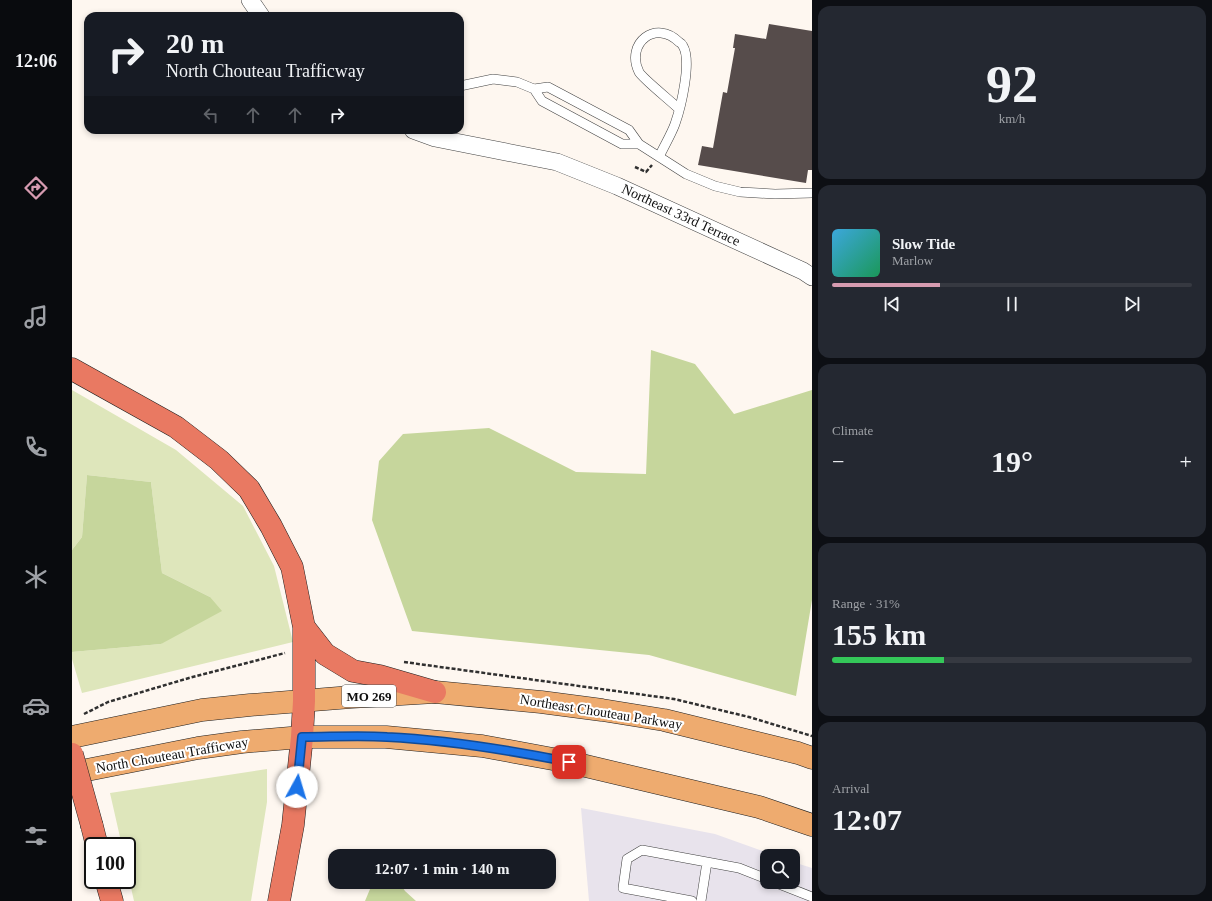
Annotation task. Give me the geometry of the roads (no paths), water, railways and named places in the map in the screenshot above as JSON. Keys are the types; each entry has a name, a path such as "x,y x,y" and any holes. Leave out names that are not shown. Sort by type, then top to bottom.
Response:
{"highway":[{"path":"72,369 176,427 219,460 249,489 292,566 304,627 304,701 293,825 278,901"},
{"path":"304,627 325,654 353,671 380,676 435,692"},
{"path":"72,754 95,836"},
{"path":"109,889 112,901"}],"main road":[{"name":"MO 269","path":"304,701 435,692"},
{"name":"Northeast Chouteau Parkway","path":"435,692 541,702 664,720 798,753 812,758"},
{"path":"72,736 202,710 304,701"},
{"name":"North Chouteau Trafficway","path":"72,773 198,748 242,742 302,737 386,737 482,746 569,762 759,807"},
{"path":"759,807 812,810"},
{"path":"759,807 812,824"}],"street":[{"path":"250,0 258,12"},
{"name":"Northeast 33rd Terrace","path":"424,134 435,138 557,162 617,186 809,274"}],"lane":[{"path":"659,156 675,125 683,93 687,60 684,46 674,37 660,32 648,35 638,43 635,59 639,73 679,108"},
{"path":"464,85 493,79 517,82 534,89 548,87 629,130 638,144 686,174 715,186 740,192 774,194 812,193"},
{"path":"534,89 542,101 622,144 638,144"},
{"path":"692,901 623,888 627,859 642,850 739,868 760,876"},
{"path":"701,901 707,862"},
{"path":"792,889 812,897"}]}
